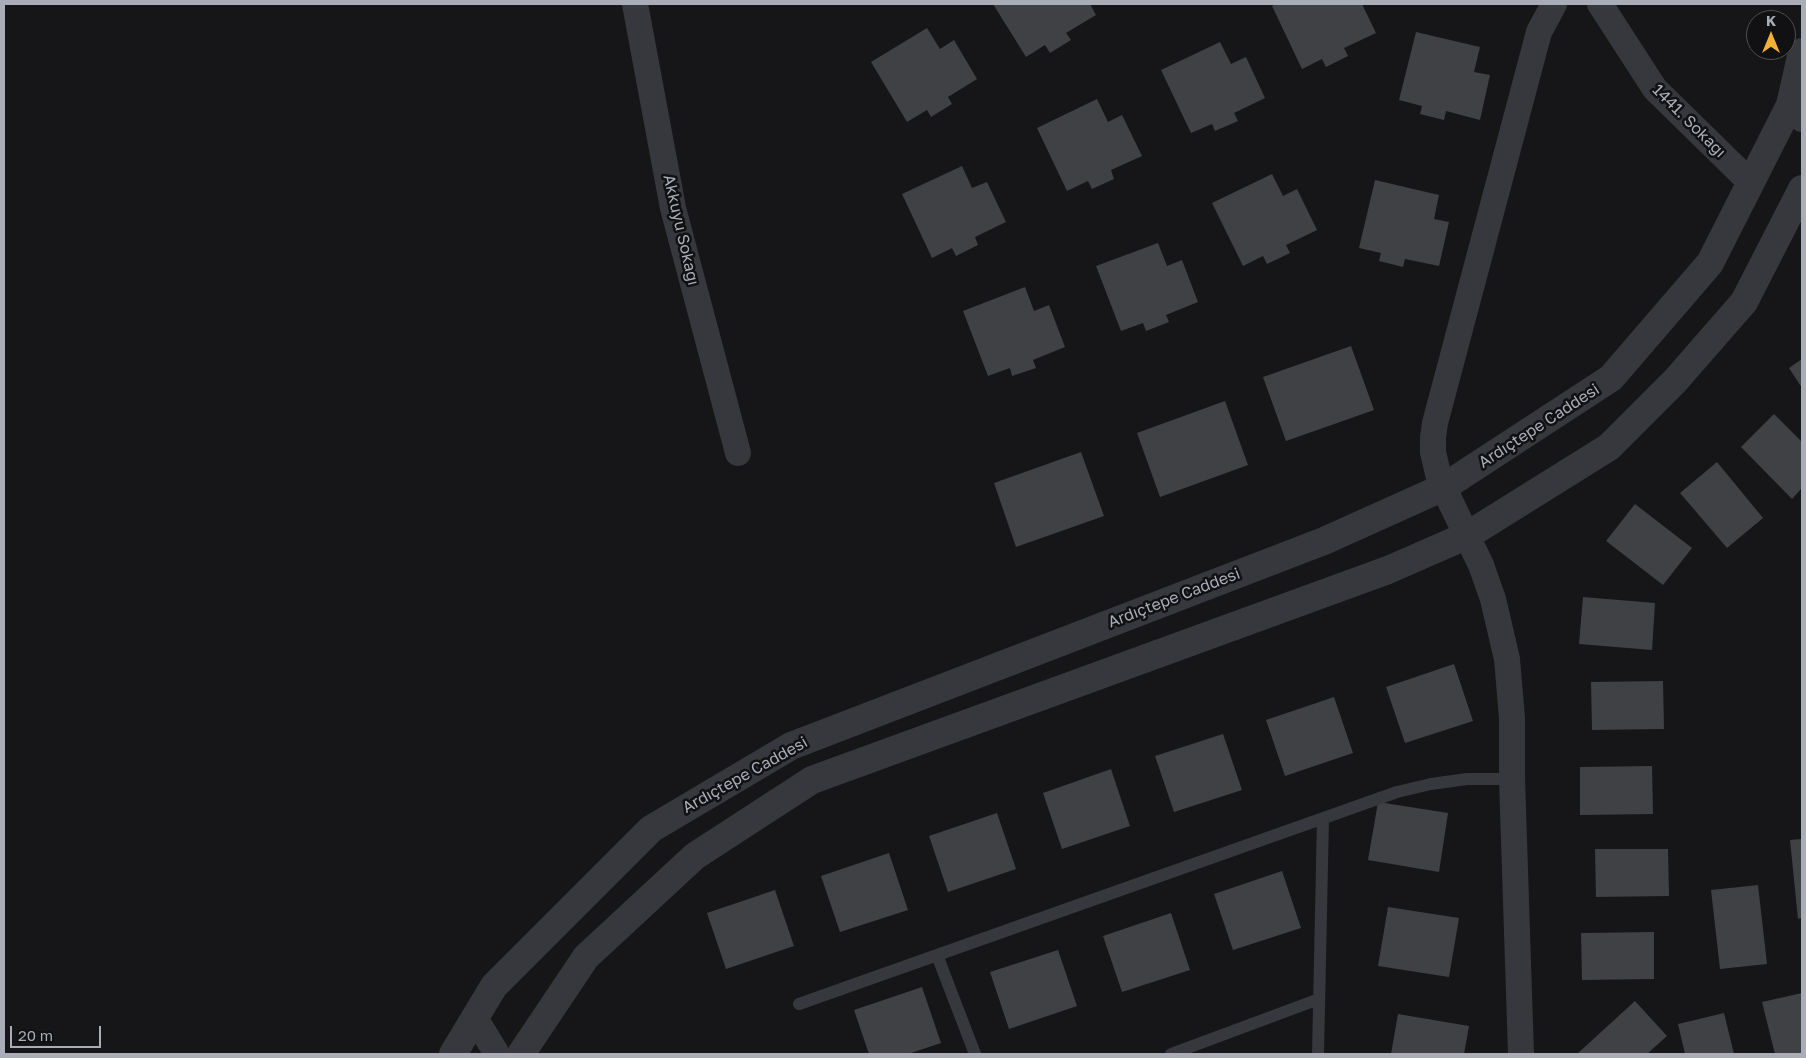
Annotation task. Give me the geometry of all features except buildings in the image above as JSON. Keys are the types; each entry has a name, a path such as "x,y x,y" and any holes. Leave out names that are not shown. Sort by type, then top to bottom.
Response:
{"street":[{"name":"Akkuyu Sokağı","path":"635,4 673,208 738,453"},
{"path":"1521,1054 1512,779 1512,718 1506,658 1493,599 1481,565 1438,472 1433,452 1433,437 1435,423 1538,32 1554,4"},
{"name":"1441. Sokağı","path":"1600,4 1655,89 1751,182"},
{"name":"Ardıçtepe Caddesi","path":"453,1054 494,986 651,829 791,746 1324,541 1444,487 1611,378 1710,263 1751,182 1796,112 1802,52"},
{"path":"520,1054 586,957 696,856 812,780 1388,570 1468,535 1609,447 1675,381 1744,302 1802,189"},
{"path":"475,1018 498,1054"}],"lane":[{"path":"800,1004 1397,792 1467,779 1512,779"},
{"path":"1318,1054 1323,818"},
{"path":"937,955 975,1054"},
{"path":"1172,1054 1319,999"}]}
